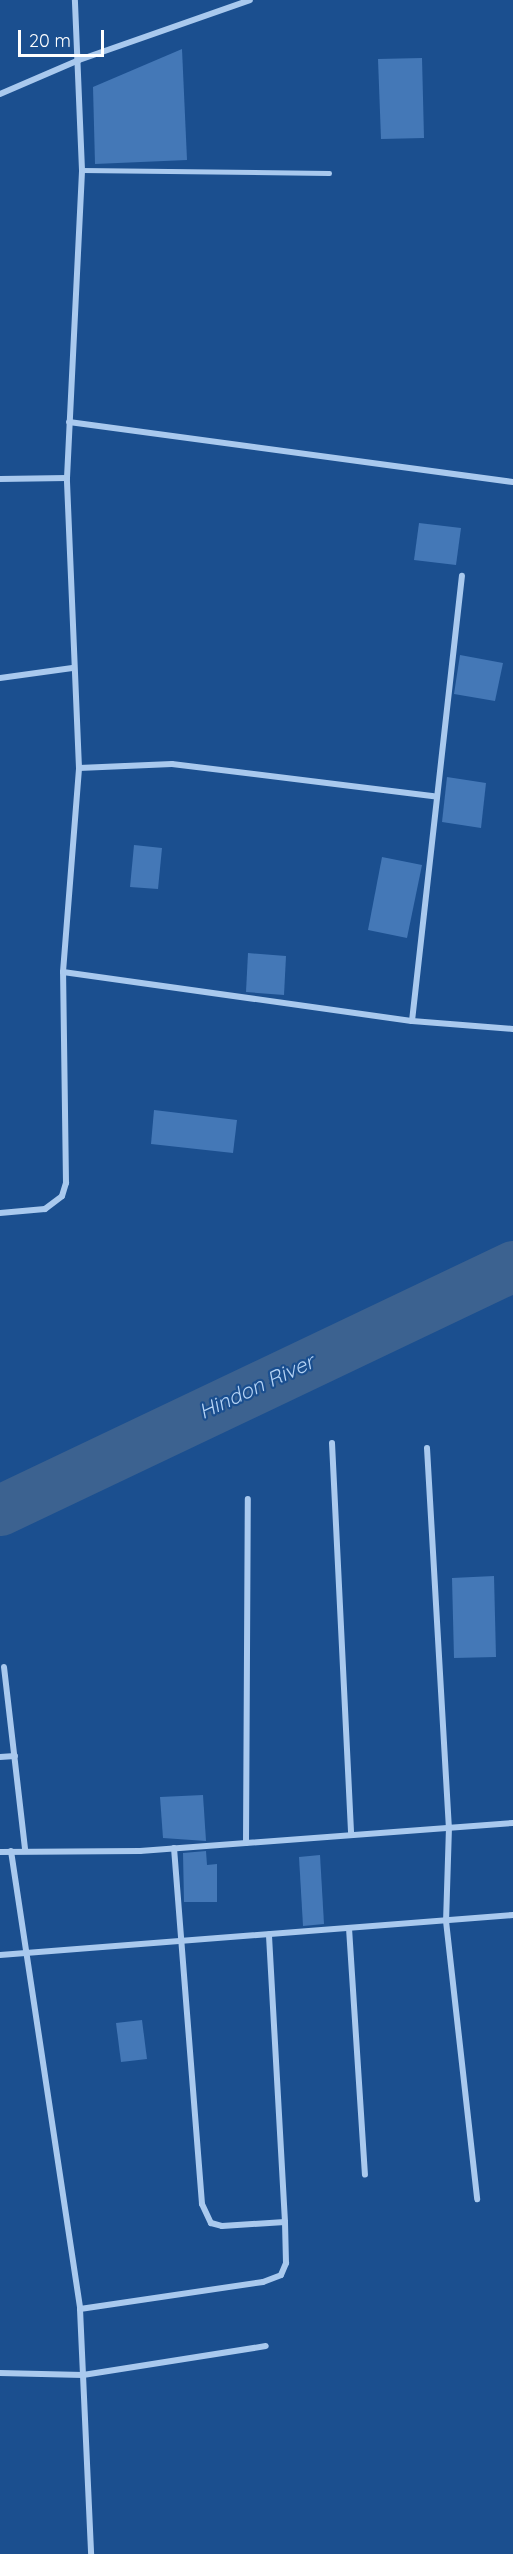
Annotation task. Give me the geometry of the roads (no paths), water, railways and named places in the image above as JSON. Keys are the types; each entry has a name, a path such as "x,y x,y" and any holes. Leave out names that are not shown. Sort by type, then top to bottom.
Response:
{"street":[{"path":"0,1213 45,1209 62,1196 66,1183 63,972 79,768 72,668 67,478 82,170 75,0"},
{"path":"0,94 79,60 250,0"},
{"path":"69,422 513,482"},
{"path":"0,479 67,478"},
{"path":"412,1021 434,796 462,576"},
{"path":"0,678 72,668"},
{"path":"79,768 172,764 434,796"},
{"path":"63,972 412,1021 513,1029"},
{"path":"332,1443 351,1834"},
{"path":"426,1448 449,1827 446,1921 477,2199"},
{"path":"246,1843 248,1499"},
{"path":"4,1667 25,1849"},
{"path":"0,1757 15,1756"},
{"path":"0,1852 25,1849 174,1848 513,1823"},
{"path":"174,1848 184,1941 205,2216 222,2226 285,2222"},
{"path":"11,1851 80,2309 91,2554"},
{"path":"0,1955 513,1915"},
{"path":"349,1928 365,2174"},
{"path":"80,2309 264,2282 281,2275 286,2263 285,2222 269,1934"},
{"path":"0,2373 83,2375 266,2346"}],"lane":[{"path":"82,170 329,173"}],"waterway":[{"name":"Hindon River","path":"0,1510 513,1266"}]}
